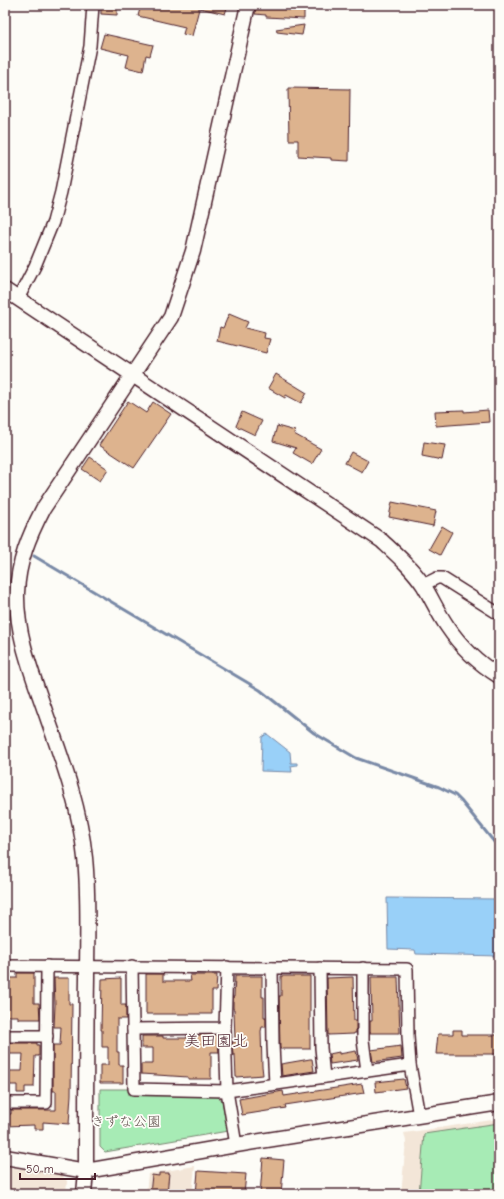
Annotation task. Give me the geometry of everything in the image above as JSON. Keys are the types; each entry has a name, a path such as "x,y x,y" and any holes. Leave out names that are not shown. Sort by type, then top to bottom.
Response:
{"street":[{"path":"18,299 35,266 53,222 61,192 90,46 93,5"},
{"path":"84,1194 86,1171 87,881 83,839 68,778 24,646 11,594 34,525 54,492 171,317 193,251 248,5"},
{"path":"5,290 373,535 405,564 424,585 447,626 464,649 484,667 499,676"},
{"path":"424,585 437,578 442,578 499,614"},
{"path":"5,966 407,969 410,1065 419,1116"},
{"path":"5,1103 46,1103 47,966"},
{"path":"132,966 134,1089 227,1090 410,1065"},
{"path":"227,967 225,1028 227,1090 236,1145"},
{"path":"272,968 275,1084"},
{"path":"320,968 321,1048 324,1077"},
{"path":"362,968 363,1040 367,1071"},
{"path":"133,1029 225,1028"},
{"path":"5,1036 46,1036"},
{"path":"5,1157 86,1171 236,1145 499,1103"}],"shaded area":[{"path":"499,1119 499,1194 401,1194 406,1141 404,1133"},
{"path":"195,1166 192,1194 146,1194 148,1174"},
{"path":"5,1167 60,1173 67,1181 66,1194 5,1194"}],"green space":[{"name":"きずな公園","path":"100,1089 129,1089 129,1095 215,1095 222,1100 228,1131 105,1152 100,1147"},
{"path":"499,1123 499,1194 419,1194 424,1134"}],"water":[{"path":"267,734 290,752 291,763 297,763 297,765 291,766 292,772 261,771 262,737"},
{"path":"387,898 499,899 499,956 416,954 415,950 388,949"}],"building":[{"path":"101,5 117,5 117,15 101,14"},
{"path":"141,5 200,5 192,36 183,34 185,27 138,16"},
{"path":"200,5 228,5 225,14 200,8"},
{"path":"256,5 304,5 304,19 266,17 266,15 255,14"},
{"path":"304,25 302,35 277,32 276,29"},
{"path":"104,34 153,45 150,56 146,55 143,71 126,67 129,55 100,48"},
{"path":"288,88 350,89 349,161 331,160 331,158 298,156 298,140 289,140"},
{"path":"229,314 248,322 245,328 265,333 264,338 270,339 266,353 217,341 220,327 223,328"},
{"path":"276,374 307,393 301,403 286,395 285,398 268,388"},
{"path":"128,401 146,413 153,402 171,414 134,468 99,445"},
{"path":"464,410 464,412 488,410 489,422 436,426 435,411"},
{"path":"242,412 262,421 255,435 236,426"},
{"path":"277,426 295,431 294,434 321,449 312,464 293,453 296,448 273,441"},
{"path":"424,442 445,445 442,460 422,456"},
{"path":"351,452 368,461 362,472 345,463"},
{"path":"90,457 108,469 100,481 82,469"},
{"path":"392,502 436,511 433,526 389,517"},
{"path":"442,526 452,532 440,555 429,549"},
{"path":"17,973 34,973 34,1003 39,1003 40,1019 18,1019 18,1016 5,1016 5,978 17,978"},
{"path":"146,974 163,974 163,981 191,981 190,975 217,975 216,991 212,991 212,1014 146,1014"},
{"path":"235,976 262,976 262,997 264,997 264,1017 266,1017 266,1027 262,1027 261,1031 263,1075 236,1077 235,1055 233,1055 232,1042 235,1042 233,997"},
{"path":"281,976 310,976 310,1049 280,1049 279,996 281,996"},
{"path":"353,977 354,1021 356,1021 356,1033 328,1035 327,978"},
{"path":"371,977 398,977 400,1033 370,1033 370,1021 372,1021"},
{"path":"54,978 69,978 69,1004 72,1004 71,1095 69,1124 43,1122 43,1129 34,1129 34,1125 5,1126 5,1114 11,1114 11,1110 56,1110 56,1091 53,1091 53,1045 60,1045 61,1027 54,1027"},
{"path":"121,978 121,1005 126,1005 126,1019 117,1019 117,1052 119,1052 119,1065 123,1065 123,1083 100,1083 100,1065 108,1065 108,1047 102,1047 102,979"},
{"path":"453,1030 462,1030 462,1035 499,1035 499,1054 436,1054 438,1034 453,1034"},
{"path":"187,1035 217,1035 219,1052 211,1052 211,1079 188,1079 188,1077 141,1074 141,1064 153,1064 153,1048 142,1048 142,1036 187,1038"},
{"path":"5,1043 37,1043 37,1045 39,1045 39,1056 35,1056 34,1087 25,1087 25,1093 17,1093 17,1085 5,1085 5,1071 22,1071 23,1054 5,1054"},
{"path":"401,1046 402,1058 373,1062 371,1050"},
{"path":"356,1051 358,1060 330,1064 329,1054"},
{"path":"312,1059 314,1071 282,1076 281,1064"},
{"path":"404,1079 406,1088 376,1092 375,1082"},
{"path":"362,1084 364,1093 285,1105 286,1108 242,1115 239,1099 283,1091 284,1096"},
{"path":"263,1158 284,1160 281,1194 260,1194"},
{"path":"198,1171 246,1174 244,1194 196,1194"},
{"path":"159,1173 169,1173 167,1194 150,1194 152,1175 159,1176"}],"waterway":[{"path":"34,556 260,690 314,733 356,758 439,787 455,795 499,848"}],"district":[{"name":"美田園北","path":"216,1041"}]}
